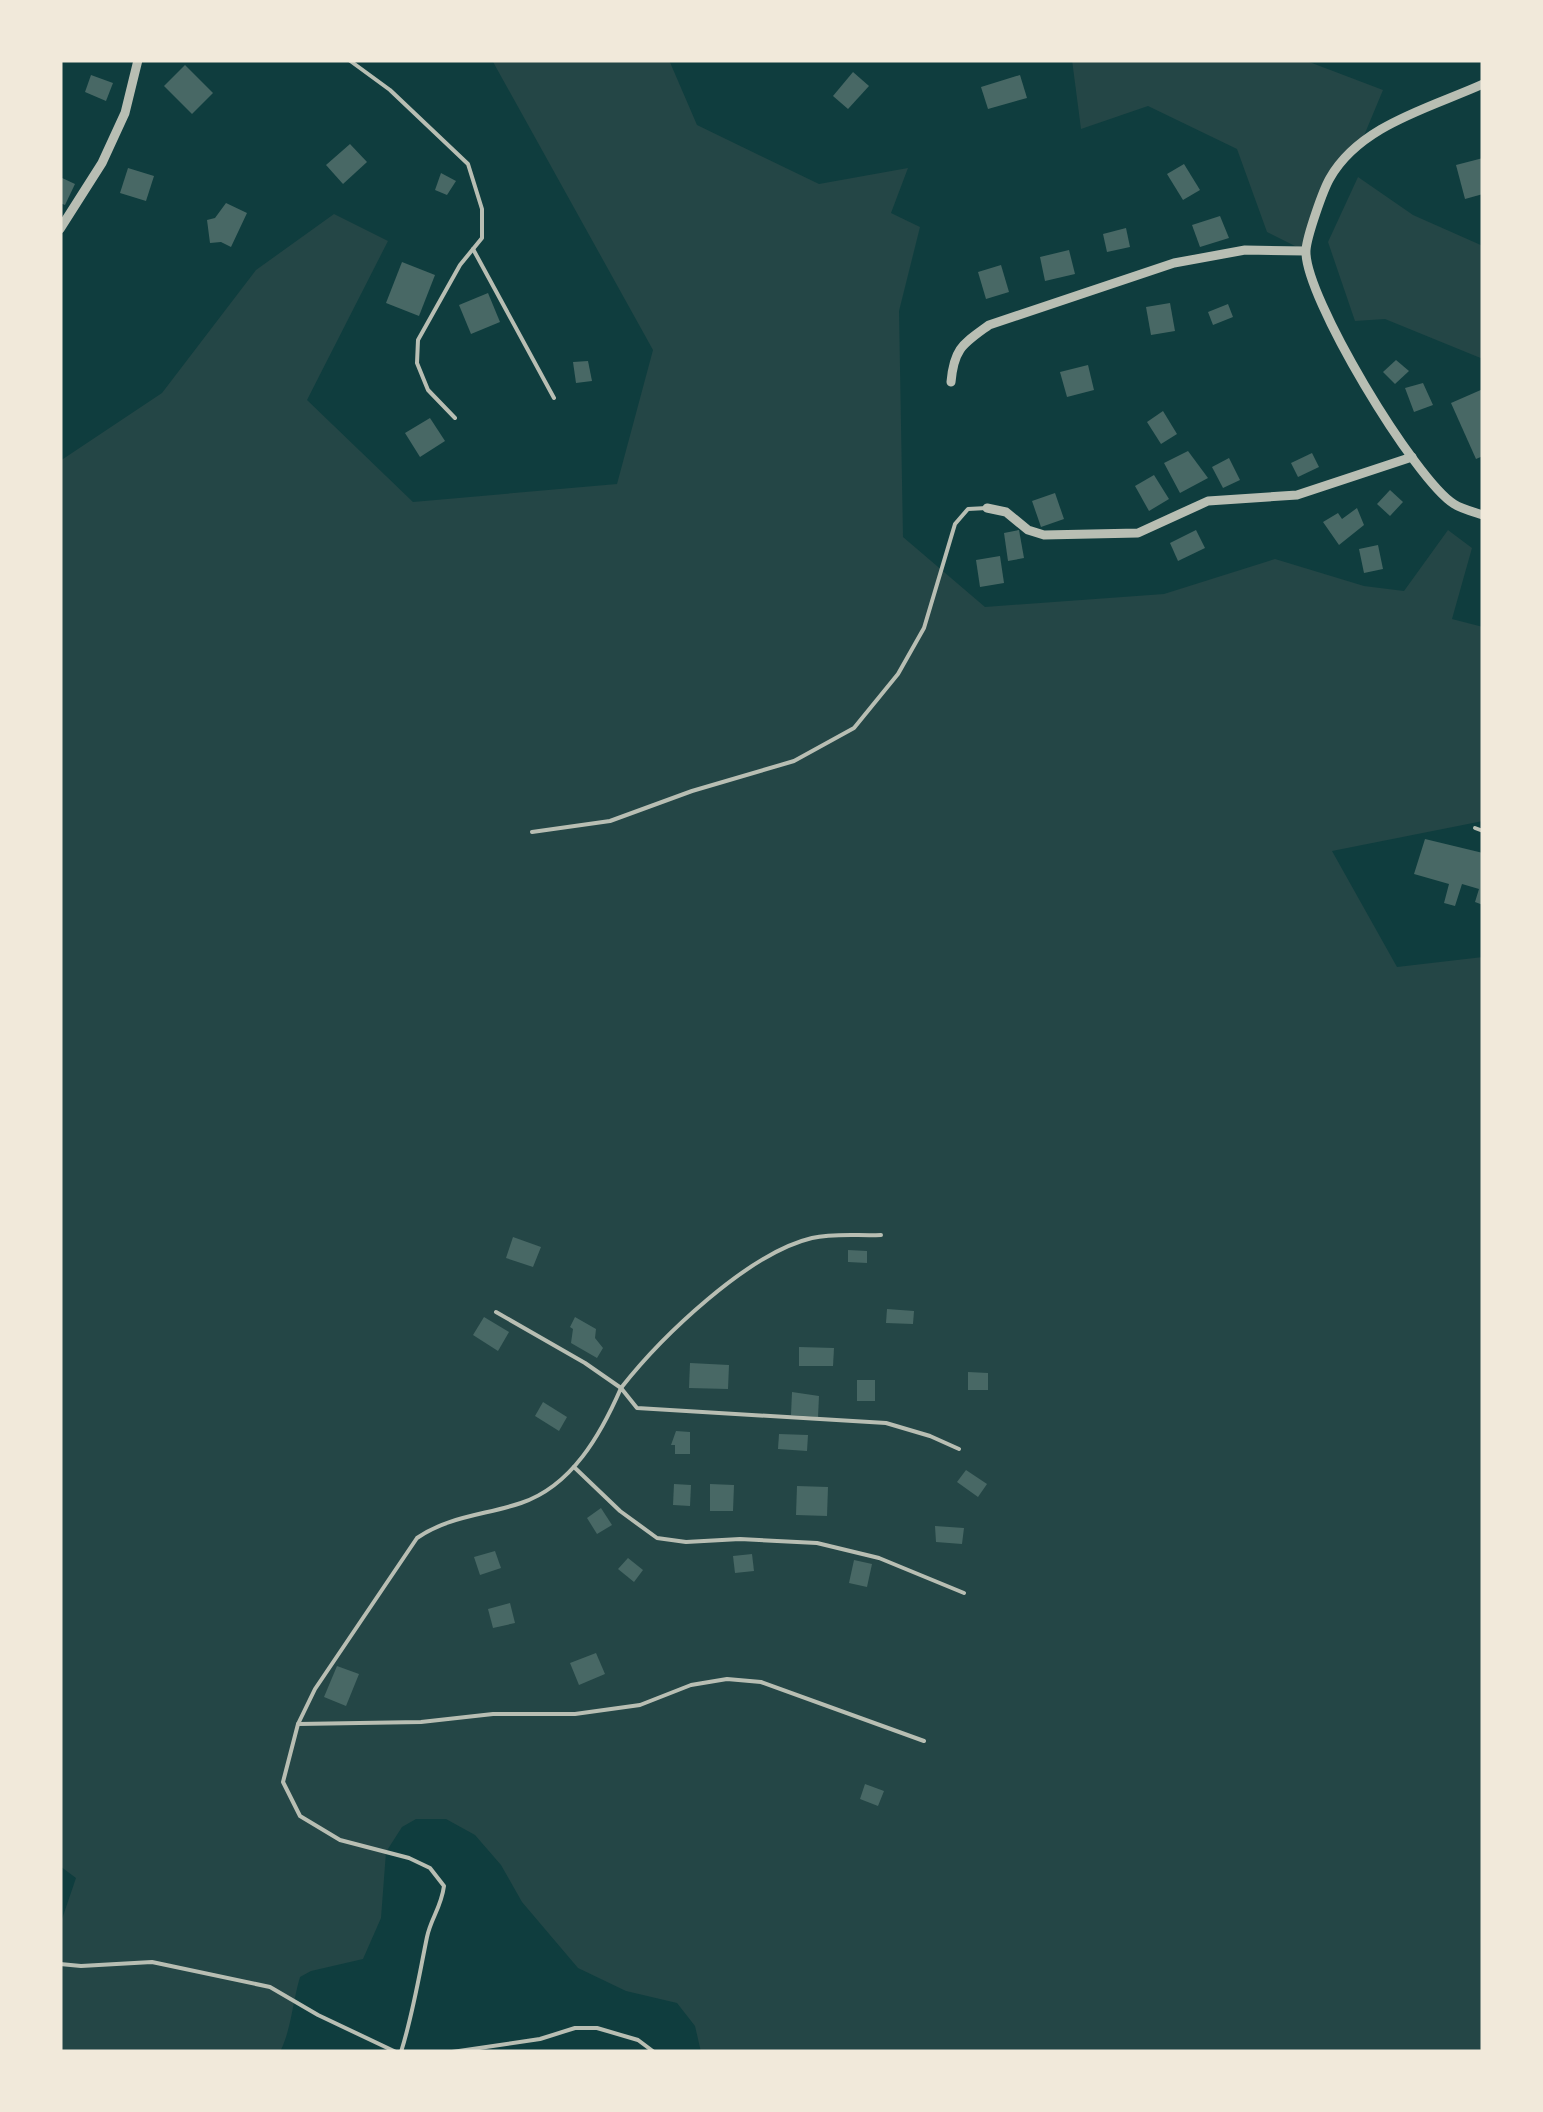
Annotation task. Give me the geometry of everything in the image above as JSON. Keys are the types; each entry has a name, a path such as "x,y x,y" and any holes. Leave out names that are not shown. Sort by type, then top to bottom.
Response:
{"street":[{"path":"60,228 102,162 126,112 138,60"},
{"path":"1483,84 1363,138 1330,178 1306,251 1316,287 1356,376 1412,457 1452,504 1483,515"},
{"path":"951,382 953,357 964,343 989,325 1174,263 1244,250 1306,251"},
{"path":"987,508 1006,512 1028,530 1044,534 1138,533 1208,501 1297,495 1412,457"}],"lane":[{"path":"349,60 390,90 468,164 482,209 482,238 450,280 418,340 417,363 428,390 455,418"},
{"path":"473,249 554,398"},
{"path":"532,832 610,821 692,791 794,761 854,728 898,674 924,628 954,524 968,509 987,508"},
{"path":"1475,828 1483,830"},
{"path":"60,1964 152,1962 270,1988 398,2052 415,2010 428,1932 442,1906 444,1886 430,1868 409,1858 340,1840 300,1816 283,1782 298,1724 315,1689 417,1538 440,1523 523,1502 550,1488 574,1467 604,1426 621,1388 642,1360 686,1317 773,1252 814,1238 881,1235"},
{"path":"496,1312 621,1388 637,1408 886,1424 930,1436 959,1450"},
{"path":"574,1467 620,1511 657,1538 686,1542 740,1539 816,1543 878,1558 964,1593"},
{"path":"298,1724 576,1714 640,1705 691,1684 726,1679 761,1682 924,1742"},
{"path":"452,2052 540,2039 575,2028 597,2028 638,2040 654,2052"}],"shaded area":[{"path":"492,60 669,60 697,125 819,184 908,168 891,213 920,227 899,311 903,537 985,607 1164,594 1275,559 1364,586 1404,591 1448,530 1472,548 1452,619 1483,627 1483,821 1332,851 1397,967 1483,957 1483,2052 701,2052 695,2026 677,2003 626,1991 578,1968 522,1902 501,1865 475,1835 446,1819 416,1819 402,1827 386,1852 381,1918 363,1959 300,1977 280,2052 60,2052 60,1925 76,1878 60,1866 60,461 162,393 256,270 334,214 388,241 307,400 413,502 617,484 653,350"},
{"path":"1072,60 1304,60 1383,90 1363,138 1329,178 1305,251 1267,232 1237,149 1148,106 1081,129"},
{"path":"1358,177 1413,215 1483,246 1483,359 1385,319 1355,321 1328,242"}],"building":[{"path":"185,65 213,93 192,114 164,86"},
{"path":"853,72 869,86 848,109 833,96"},
{"path":"91,75 113,83 106,101 85,92"},
{"path":"1020,75 1027,98 988,109 981,87"},
{"path":"350,144 367,162 343,184 326,165"},
{"path":"1483,158 1483,194 1465,199 1456,165"},
{"path":"1184,164 1200,190 1183,200 1167,174"},
{"path":"128,168 154,176 146,201 120,193"},
{"path":"441,173 456,181 447,195 435,190"},
{"path":"60,177 75,184 65,205 60,203"},
{"path":"226,203 247,213 231,247 221,242 210,243 207,220 215,218"},
{"path":"1220,216 1229,238 1200,247 1192,225"},
{"path":"1126,228 1130,247 1107,252 1103,234"},
{"path":"1069,250 1075,274 1045,281 1040,257"},
{"path":"402,262 435,275 419,316 386,303"},
{"path":"1001,265 1009,292 986,299 978,272"},
{"path":"488,293 500,322 471,334 459,305"},
{"path":"1170,303 1175,331 1151,335 1146,307"},
{"path":"1228,304 1233,317 1213,325 1208,312"},
{"path":"1396,360 1409,371 1395,384 1383,372"},
{"path":"588,361 592,381 576,383 573,362"},
{"path":"1088,365 1094,390 1067,397 1060,372"},
{"path":"1423,383 1433,405 1414,412 1405,388"},
{"path":"1483,389 1483,456 1476,459 1451,403"},
{"path":"1163,411 1177,434 1161,444 1147,422"},
{"path":"430,418 445,441 420,457 405,433"},
{"path":"1188,451 1208,478 1180,493 1164,463"},
{"path":"1312,453 1319,467 1298,477 1291,463"},
{"path":"1229,458 1240,480 1223,488 1212,467"},
{"path":"1154,475 1169,499 1149,511 1135,486"},
{"path":"1390,490 1403,502 1390,516 1377,504"},
{"path":"1055,493 1064,519 1041,527 1032,501"},
{"path":"1357,508 1364,525 1339,545 1323,522 1338,513 1342,519"},
{"path":"1019,530 1024,558 1008,561 1004,533"},
{"path":"1196,530 1205,548 1178,561 1170,543"},
{"path":"1378,545 1383,569 1364,573 1359,549"},
{"path":"1000,556 1004,583 980,587 976,560"},
{"path":"1425,839 1483,853 1483,905 1475,902 1479,889 1462,884 1455,906 1444,903 1449,884 1414,874"},
{"path":"513,1237 541,1247 533,1267 506,1258"},
{"path":"848,1250 867,1251 867,1263 848,1262"},
{"path":"887,1309 914,1311 913,1324 886,1323"},
{"path":"484,1317 509,1332 498,1351 473,1335"},
{"path":"575,1317 596,1329 595,1338 603,1348 597,1358 571,1343 570,1327"},
{"path":"799,1347 834,1348 833,1366 799,1366"},
{"path":"690,1363 729,1365 728,1389 689,1388"},
{"path":"968,1372 988,1373 988,1390 968,1390"},
{"path":"857,1380 875,1380 875,1401 857,1401"},
{"path":"792,1392 819,1396 818,1417 791,1415"},
{"path":"543,1402 567,1417 559,1431 535,1416"},
{"path":"676,1431 690,1432 690,1454 675,1454 675,1445 671,1445"},
{"path":"779,1434 808,1435 807,1451 778,1449"},
{"path":"966,1470 987,1484 978,1497 957,1482"},
{"path":"674,1484 691,1485 690,1506 673,1505"},
{"path":"710,1484 734,1485 733,1511 710,1511"},
{"path":"797,1486 828,1487 827,1516 796,1515"},
{"path":"601,1508 612,1525 597,1534 587,1518"},
{"path":"935,1526 964,1528 962,1544 936,1542"},
{"path":"495,1551 501,1568 480,1575 474,1557"},
{"path":"752,1554 754,1571 735,1573 733,1556"},
{"path":"628,1558 643,1570 634,1582 618,1569"},
{"path":"854,1560 872,1564 867,1587 849,1583"},
{"path":"510,1603 515,1623 493,1628 488,1609"},
{"path":"596,1653 605,1674 579,1685 570,1663"},
{"path":"337,1666 359,1674 346,1706 324,1697"},
{"path":"865,1784 884,1791 878,1806 860,1799"}]}
